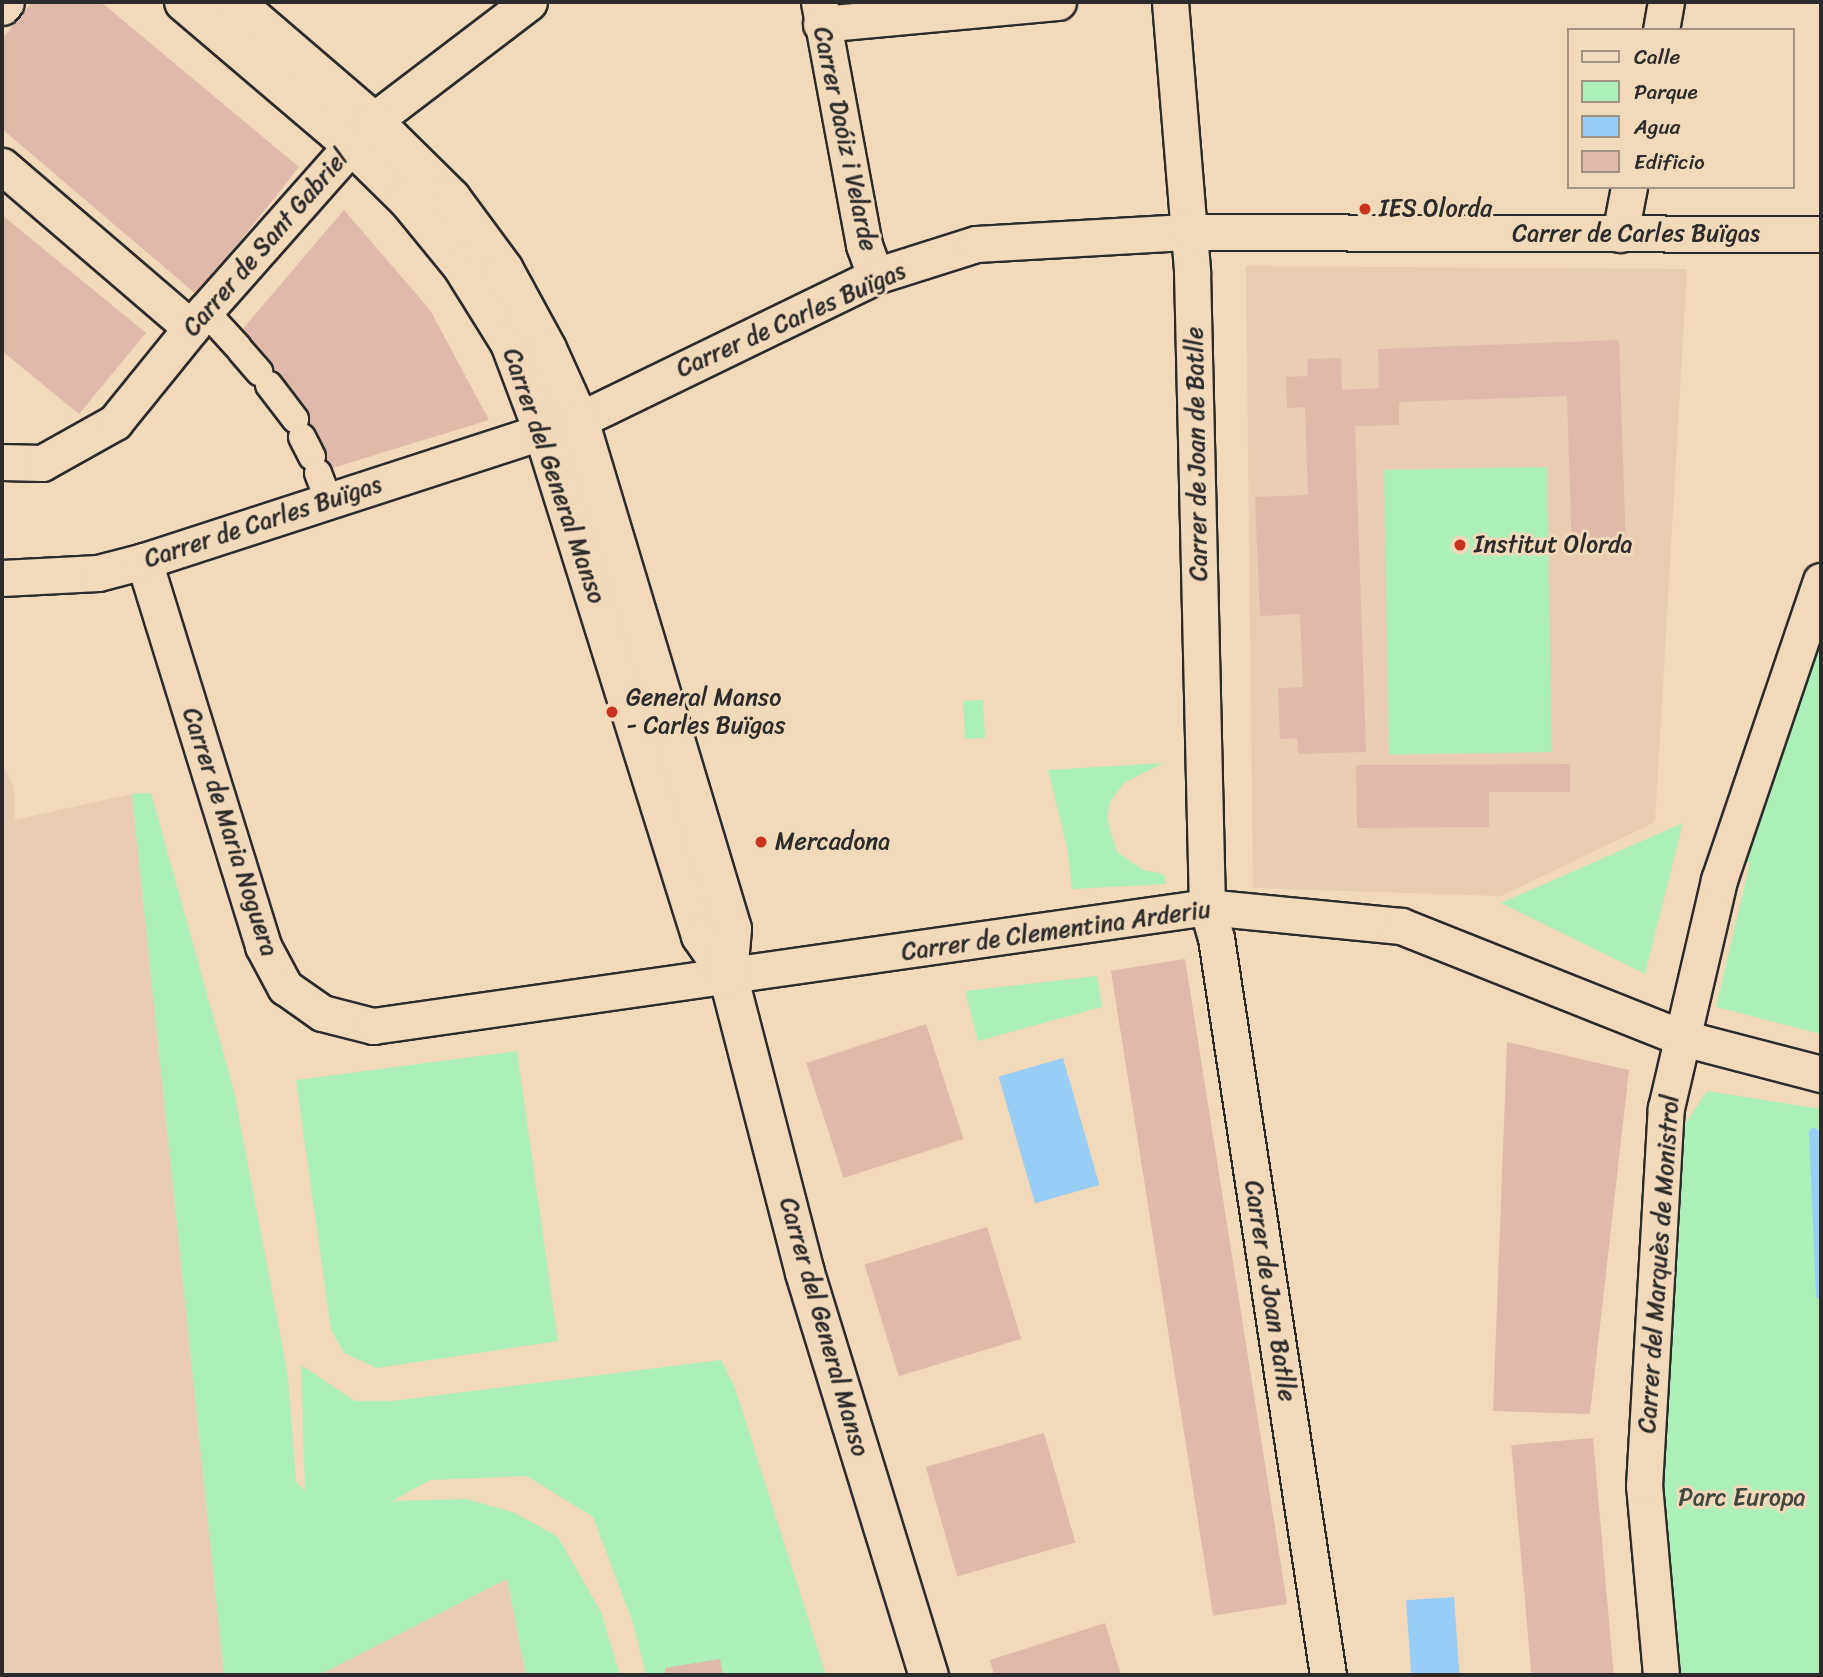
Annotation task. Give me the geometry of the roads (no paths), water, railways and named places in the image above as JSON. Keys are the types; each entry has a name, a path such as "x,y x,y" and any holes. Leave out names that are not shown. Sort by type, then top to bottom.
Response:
{"street":[{"path":"2,7 6,2"},
{"name":"Carrer del General Manso","path":"184,2 451,198 504,270 561,425 732,929 728,975 805,1273 929,1675"},
{"name":"Carrer del General Manso","path":"234,2 363,133"},
{"name":"Carrer de Sant Gabriel","path":"2,462 42,463 115,422 198,319 363,133 529,2"},
{"path":"820,13 1058,2"},
{"name":"Carrer de Joan de Batlle","path":"1170,2 1186,232 1192,271 1207,907"},
{"path":"1661,28 1666,2"},
{"name":"Carrer Daóiz i Velarde","path":"820,13 864,245 875,276"},
{"path":"2,166 240,349 264,378 311,457"},
{"path":"1620,234 1629,189"},
{"name":"Carrer de Carles Buïgas","path":"2,578 98,573 144,561 311,457 561,425 875,276 976,244 1186,232 1821,234"},
{"name":"Carrer de Maria Noguera","path":"144,561 262,946 285,987 322,1013 373,1027 728,975"},
{"name":"Carrer del Marquès de Monistrol","path":"1661,1675 1644,1486 1667,1108 1719,880 1821,581"},
{"name":"Carrer de Clementina Arderiu","path":"728,975 1207,907 1401,926 1683,1038 1821,1074"},
{"name":"Carrer de Joan Batlle","path":"1207,907 1216,938 1328,1675"}],"water":[{"path":"1063,1058 1099,1185 1035,1203 999,1076"},
{"path":"1454,1597 1459,1675 1411,1675 1406,1600"}],"waterway":[{"path":"1814,1133 1821,1295"}],"place":[{"name":"IES Olorda","path":"1365,209"},
{"name":"Institut Olorda","path":"1460,545"},
{"name":"General Manso - Carles Buïgas","path":"612,712"},
{"name":"Mercadona","path":"761,842"}],"park label":[{"name":"Parc Europa","path":"1742,1498"}]}
